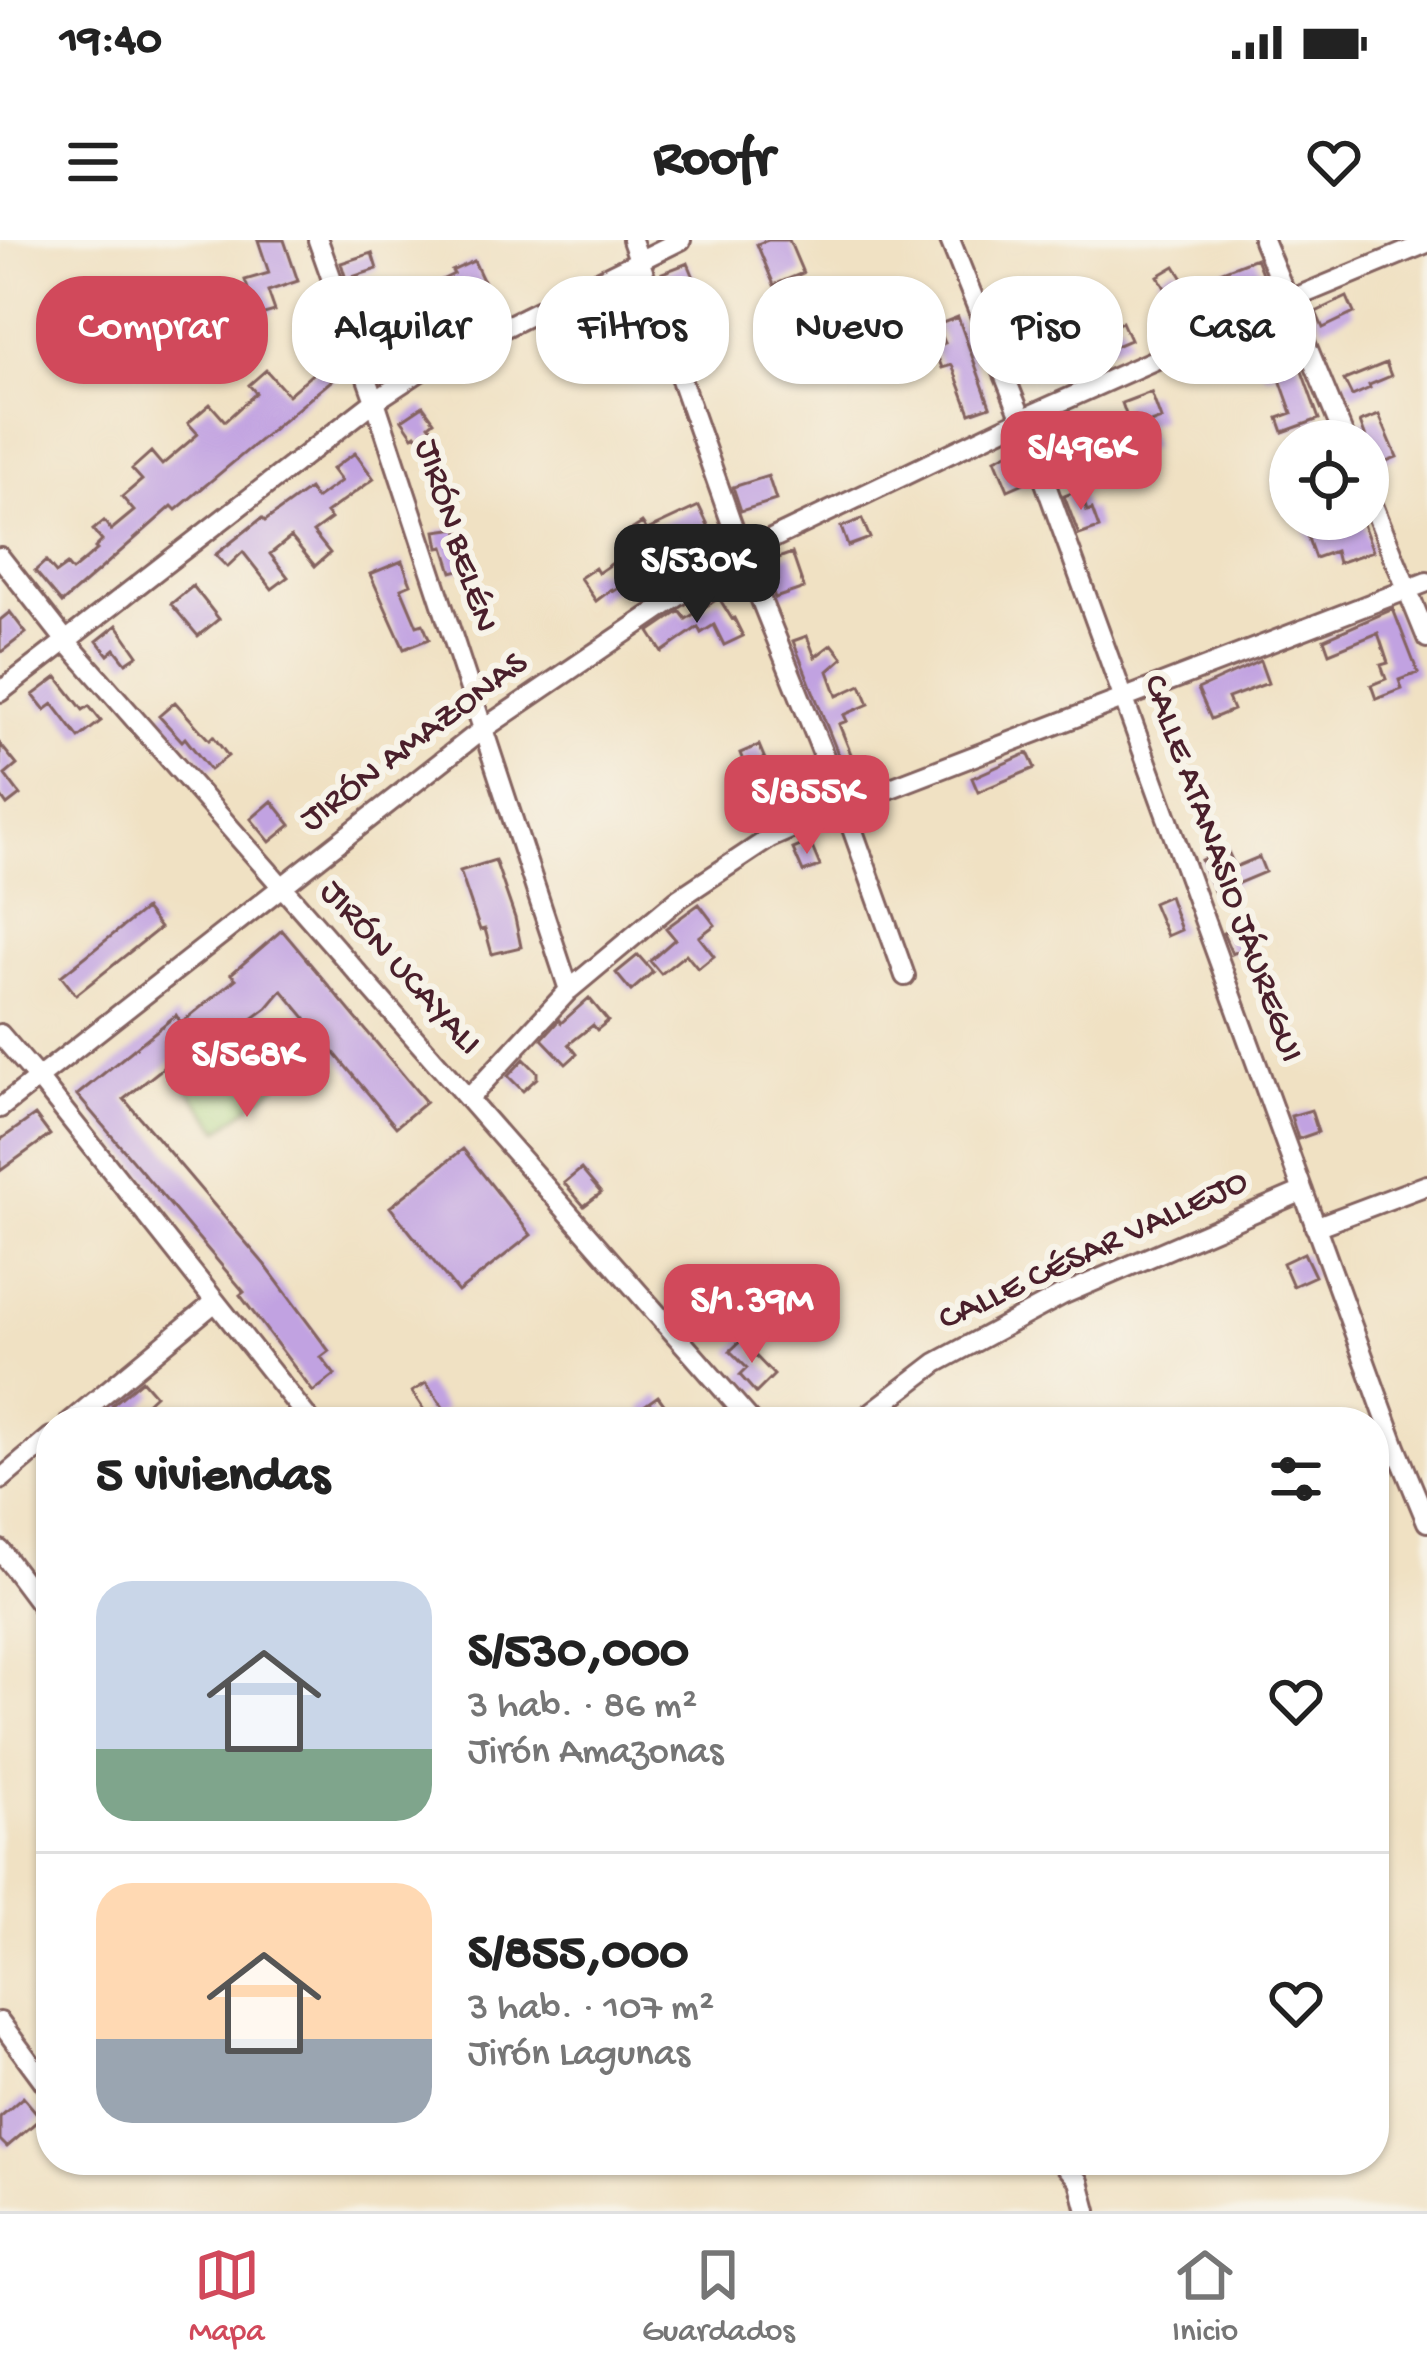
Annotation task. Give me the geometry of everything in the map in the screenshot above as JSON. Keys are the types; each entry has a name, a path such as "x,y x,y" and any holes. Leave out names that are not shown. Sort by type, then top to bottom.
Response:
{"street":[{"name":"JIRÓN BELÉN","path":"318,240 569,990"},
{"path":"632,240 742,553 844,806 905,976"},
{"path":"0,692 375,401 431,364 682,240"},
{"name":"CALLE ATANASIO JÁUREGUI","path":"950,240 1022,419 1381,1407"},
{"path":"1263,240 1277,276"},
{"name":"JIRÓN AMAZONAS","path":"1316,289 1427,243"},
{"name":"JIRÓN AMAZONAS","path":"0,1108 483,729 742,553 1147,363"},
{"path":"1316,370 1337,420"},
{"path":"1389,532 1418,586 1427,638"},
{"name":"JIRÓN UCAYALI","path":"0,557 66,641 739,1407"},
{"path":"469,1098 569,990 634,934 770,838 1418,586"},
{"path":"0,1034 299,1407"},
{"path":"1315,1227 1427,1185"},
{"name":"CALLE CÉSAR VALLEJO","path":"879,1407 936,1363 1061,1295 1303,1191"},
{"path":"88,1407 215,1301"},
{"name":"CALLE ATANASIO JÁUREGUI","path":"1389,1428 1427,1522"},
{"path":"0,1480 36,1450"},
{"path":"0,1550 36,1598"},
{"path":"0,2022 36,2071"},
{"path":"1074,2175 1087,2211"}],"green space":[{"path":"250,1040 282,1081 220,1130 188,1089"}],"building":[{"path":"258,240 284,240 296,276 292,276 292,283 268,291 268,276 259,276 269,273"},
{"path":"789,240 803,273 770,276 757,244"},
{"path":"372,253 377,269 345,276 341,263"},
{"path":"1256,258 1263,276 1213,276"},
{"path":"474,261 481,276 450,276"},
{"path":"688,263 693,276 663,276"},
{"path":"1175,266 1181,276 1158,276"},
{"path":"1347,297 1354,313 1323,328 1316,312"},
{"path":"958,317 970,350 970,384 982,384 990,406 970,413 952,365 946,367 946,322"},
{"path":"1386,363 1391,376 1352,396 1344,380"},
{"path":"268,372 288,395 301,384 327,384 176,510 172,506 62,603 35,571 46,561 56,573 67,565 72,571 97,550 102,541 93,530 104,521 111,530 134,511 122,497 142,480 132,469 151,452 162,465 198,434 188,423 210,404 225,421 256,393 250,384 268,384"},
{"path":"1282,384 1306,384 1319,419 1279,420 1292,413"},
{"path":"1151,392 1161,419 1145,425 1153,447 1139,452 1122,403"},
{"path":"423,406 434,421 429,425 435,433 422,442 402,420"},
{"path":"1012,451 1026,482 1008,490 995,459"},
{"path":"355,453 374,479 326,513 331,519 313,532 330,553 315,566 291,537 270,554 288,577 272,589 243,552 227,567 215,555 309,489 316,499 341,481 332,469"},
{"path":"768,476 776,500 741,511 733,487"},
{"path":"1080,490 1099,528 1079,535 1064,496"},
{"path":"699,506 715,540 596,601 580,578 595,568 598,573 639,545 630,531 642,523 647,530"},
{"path":"862,519 870,538 848,546 841,527"},
{"path":"458,528 461,548 468,546 474,566 452,572 436,531"},
{"path":"1309,540 1369,540 1373,551 1338,563 1335,551 1315,558"},
{"path":"792,553 804,588 775,598 762,564"},
{"path":"402,561 411,584 401,588 417,626 423,624 429,639 404,649 370,574"},
{"path":"193,586 219,619 198,636 171,604"},
{"path":"719,598 743,636 724,645 714,625 701,633 698,627 662,652 649,632 680,611 686,619"},
{"path":"1393,609 1418,673 1399,680 1402,689 1376,699 1371,685 1386,679 1381,665 1388,663 1378,633 1329,653 1324,639"},
{"path":"10,612 26,633 0,653 0,620"},
{"path":"117,625 138,655 126,663 115,649 108,655 97,641"},
{"path":"807,636 815,657 832,644 843,658 828,671 837,696 861,685 869,704 844,715 847,721 839,724 857,769 846,774 793,641"},
{"path":"1260,661 1268,683 1228,698 1233,710 1211,719 1198,689"},
{"path":"57,677 83,710 89,706 101,721 79,738 53,704 45,710 33,695"},
{"path":"175,702 228,756 210,770 185,738 182,741 159,716"},
{"path":"0,744 17,765 5,775 20,795 7,805 0,795"},
{"path":"759,745 774,781 754,789 740,753"},
{"path":"1028,753 1035,768 978,792 972,778"},
{"path":"272,801 291,825 270,842 251,819"},
{"path":"810,842 820,866 803,872 793,849"},
{"path":"1227,849 1235,867 1259,857 1265,872 1215,893 1201,860"},
{"path":"495,860 521,947 492,954 460,871"},
{"path":"1169,896 1181,930 1167,936 1153,903"},
{"path":"699,904 715,925 699,937 714,956 698,969 686,954 661,974 650,961 675,939 666,928"},
{"path":"145,909 160,928 76,995 61,976"},
{"path":"1242,925 1251,946 1232,954 1223,933"},
{"path":"282,930 426,1102 396,1127 282,990 267,1008 213,1048 203,1036 124,1099 265,1265 329,1351 321,1357 335,1375 313,1392 240,1295 244,1292 77,1095 176,1015 181,1023 236,979 231,974"},
{"path":"638,955 653,972 631,991 616,973"},
{"path":"589,998 608,1021 597,1030 593,1025 569,1044 577,1054 566,1064 542,1039"},
{"path":"524,1059 537,1078 523,1091 508,1076"},
{"path":"1311,1110 1318,1132 1298,1139 1291,1116"},
{"path":"35,1115 50,1135 0,1171 0,1140"},
{"path":"463,1149 531,1235 458,1292 390,1207"},
{"path":"581,1169 601,1193 584,1206 564,1183"},
{"path":"1304,1253 1315,1276 1293,1286 1283,1263"},
{"path":"745,1337 754,1347 750,1350 774,1375 756,1393 740,1375 747,1368 730,1351"},
{"path":"142,1380 155,1395 142,1407 112,1405"},
{"path":"426,1383 443,1407 422,1407 412,1392"},
{"path":"658,1396 666,1407 642,1407"},
{"path":"23,2097 36,2112 36,2122 7,2147 0,2140 0,2117"}]}
